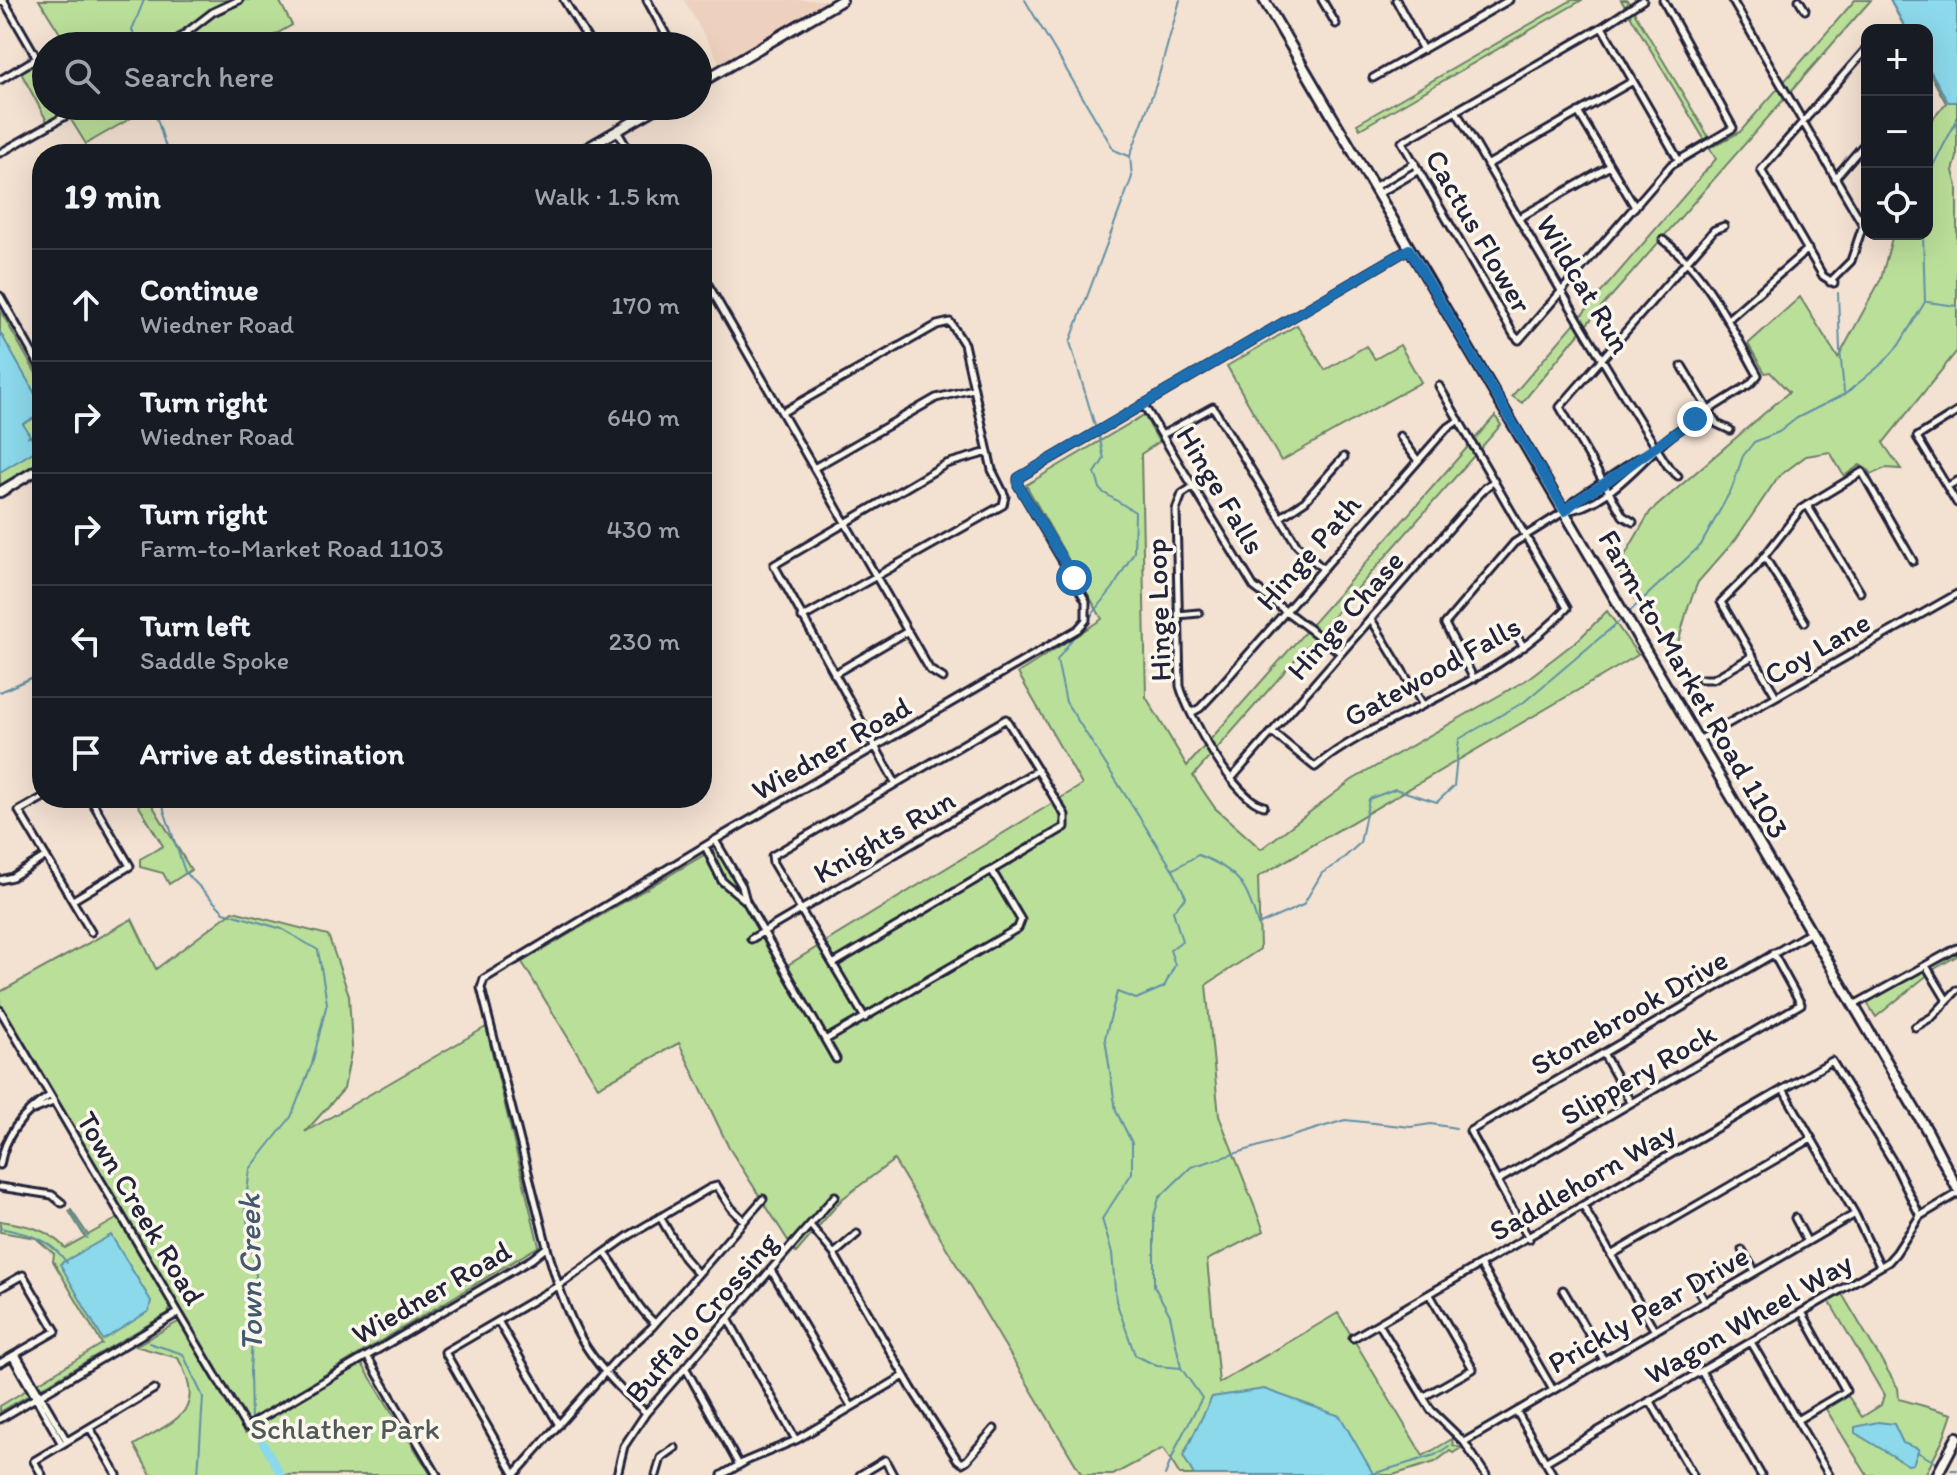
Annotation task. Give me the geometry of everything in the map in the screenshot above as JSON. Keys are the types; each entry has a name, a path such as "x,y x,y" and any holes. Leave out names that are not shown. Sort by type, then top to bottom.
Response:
{"main road":[{"path":"712,76 842,0"},
{"name":"Farm-to-Market Road 1103","path":"1264,0 1928,1132 1957,1191"},
{"path":"594,144 636,120"},
{"path":"0,492 32,473"},
{"path":"1937,1475 1957,1437"}],"street":[{"path":"186,32 239,0"},
{"path":"564,0 583,32"},
{"path":"647,0 663,32"},
{"path":"1322,0 1336,24"},
{"path":"1396,0 1423,50"},
{"path":"1373,78 1509,0"},
{"path":"1456,111 1643,0"},
{"path":"1562,292 1678,159 1733,128 1663,0"},
{"path":"1732,0 1803,122 1835,178 1863,225 1851,261 1832,282 1823,276 1761,170 1803,122 1861,55"},
{"path":"1799,0 1805,10"},
{"path":"2,2 32,50"},
{"path":"1602,27 1678,159"},
{"path":"0,80 32,61"},
{"path":"1487,165 1633,81"},
{"name":"Cactus Flower","path":"1456,111 1402,142 1519,340 1562,292"},
{"name":"Wildcat Run","path":"1456,111 1656,448 1678,476"},
{"path":"1578,112 1635,207"},
{"path":"0,153 58,120"},
{"path":"617,131 625,144"},
{"path":"1835,178 1861,148"},
{"path":"1376,190 1415,163"},
{"path":"1519,218 1610,166"},
{"path":"1376,190 1419,170"},
{"path":"1633,522 1623,516 1560,407 1714,230 1724,226"},
{"path":"1565,511 1579,509 1609,491 1641,465 1656,448 1750,384 1758,375 1704,279 1663,240"},
{"name":"Wiedner Road","path":"246,1427 532,1259 547,1247 481,984 487,976 1083,624 1088,610 1083,595 1018,485 1018,478 1409,249"},
{"path":"1727,320 1808,249"},
{"path":"712,291 930,670 943,678"},
{"path":"0,296 32,352"},
{"path":"783,412 945,322 953,324 961,337 992,470 1005,496 1003,505 802,618"},
{"path":"1682,366 1717,424 1730,430"},
{"path":"1439,386 1526,535"},
{"path":"814,468 942,395 974,389"},
{"name":"Hinge Falls","path":"1143,404 1254,587 1341,653"},
{"path":"1162,435 1213,407 1297,545 1323,569"},
{"path":"1957,412 1917,437 1957,503"},
{"name":"Hinge Path","path":"1191,713 1200,708 1446,429 1459,420"},
{"path":"1400,436 1418,461"},
{"path":"895,782 774,565 946,464 988,452"},
{"path":"1474,679 1445,624 1514,543 1650,453"},
{"path":"1281,517 1305,501 1344,457"},
{"path":"1776,696 1721,602 1764,556 1792,519 1807,505 1862,472 1913,561"},
{"name":"Hinge Chase","path":"1231,779 1494,481"},
{"path":"1948,486 1957,481"},
{"name":"Hinge Loop","path":"1194,486 1182,494 1176,510 1180,686 1191,713 1231,779 1244,796 1264,806"},
{"path":"1807,505 1860,592"},
{"name":"Gatewood Falls","path":"1272,732 1315,767 1350,741 1474,679 1524,647 1567,608 1526,535"},
{"path":"1764,556 1805,622"},
{"name":"Coy Lane","path":"1699,740 1957,594"},
{"path":"1178,615 1199,613"},
{"path":"1371,619 1423,705"},
{"path":"834,674 908,631"},
{"path":"1514,632 1524,647"},
{"path":"1701,679 1713,679 1753,656"},
{"path":"833,964 1065,827 1065,815 1006,719 775,853 773,863 865,1018"},
{"name":"Knights Run","path":"751,939 1038,770"},
{"path":"32,804 19,811 91,932"},
{"path":"73,900 130,866 96,808"},
{"path":"715,840 742,886 746,901 763,932 836,1059"},
{"path":"705,846 722,881 746,901"},
{"path":"0,880 12,877 46,856"},
{"path":"827,1039 1018,928 1021,920 992,871"},
{"name":"Stonebrook Drive","path":"1497,1181 1470,1131 1811,932"},
{"path":"1854,1006 1957,948"},
{"name":"Slippery Rock","path":"1497,1181 1801,1004 1773,953"},
{"path":"1928,969 1946,999"},
{"path":"1915,1027 1932,1017 1957,990"},
{"name":"Town Creek Road","path":"0,1010 246,1427"},
{"path":"0,1031 9,1026"},
{"path":"1603,1053 1631,1103"},
{"name":"Saddlehorn Way","path":"1353,1338 1529,1239 1832,1061 1910,1191 1920,1216"},
{"path":"1783,1089 1855,1214 1880,1266"},
{"path":"0,1165 8,1138 15,1127 37,1104 51,1099"},
{"path":"1611,1255 1811,1139"},
{"path":"1497,1181 1529,1239"},
{"path":"744,1221 717,1186 660,1217 558,1286 445,1352 515,1475 605,1374 655,1324 698,1274 744,1221 763,1199"},
{"path":"0,1187 52,1195 62,1203"},
{"name":"Wagon Wheel Way","path":"1545,1462 1880,1266 1896,1253 1920,1216 1957,1191"},
{"name":"Buffalo Crossing","path":"617,1475 624,1446 646,1413 835,1196"},
{"path":"1583,1206 1655,1331"},
{"name":"Prickly Pear Drive","path":"1464,1442 1855,1214"},
{"path":"660,1217 684,1258 698,1274"},
{"path":"1795,1218 1807,1241"},
{"path":"810,1225 834,1254 904,1376 962,1463 994,1429"},
{"path":"834,1254 857,1234"},
{"path":"547,1247 572,1324 586,1350 605,1374 646,1413"},
{"path":"1742,1250 1755,1272"},
{"path":"605,1253 617,1267 640,1308 655,1324"},
{"path":"1481,1266 1553,1390"},
{"path":"771,1270 851,1406"},
{"path":"0,1288 23,1275 56,1331 0,1363"},
{"path":"1692,1279 1705,1302"},
{"path":"1563,1290 1604,1360"},
{"path":"1423,1397 1473,1369 1430,1295"},
{"path":"1797,1420 1846,1391 1802,1312"},
{"path":"0,1419 178,1313"},
{"path":"728,1319 796,1440"},
{"path":"498,1321 559,1425"},
{"path":"1379,1324 1431,1410 1464,1442 1484,1472 1475,1475"},
{"path":"1751,1342 1829,1475"},
{"path":"14,1355 65,1443"},
{"path":"367,1356 437,1475"},
{"path":"685,1367 739,1465"},
{"path":"1701,1371 1761,1475"},
{"path":"722,1475 796,1440 904,1376"},
{"path":"42,1475 34,1461 154,1389"},
{"path":"1650,1400 1691,1475"},
{"path":"1517,1412 1553,1475"},
{"path":"90,1428 117,1475"},
{"path":"656,1475 661,1458 675,1448"},
{"path":"860,1475 885,1460 893,1475"}],"shaded area":[{"path":"684,0 830,0 721,65 712,49 712,32 702,32"}],"green space":[{"path":"39,0 279,0 292,25 280,32 59,32"},
{"path":"1572,0 1582,0 1360,129 1357,124"},
{"path":"1621,0 1627,0 1714,146 1740,132 1855,0 1871,0 1580,332 1522,403 1512,396 1716,159"},
{"path":"1890,0 1957,0 1957,157 1953,171 1957,186 1957,351 1883,443 1901,469 1885,468 1870,475 1870,471 1860,465 1844,476 1830,452 1806,456 1778,477 1736,539 1698,582 1673,661 1617,569 1650,512 1789,392 1770,372 1765,373 1748,344 1800,297 1838,358 1881,279 1891,240 1933,240 1933,119 1946,103 1933,79 1933,24 1903,24"},
{"path":"32,62 32,93 19,69"},
{"path":"71,120 128,120 86,144"},
{"path":"0,310 32,366 32,466 0,486"},
{"path":"1297,325 1325,370 1366,346 1375,359 1400,345 1421,382 1281,461 1227,366"},
{"path":"1144,415 1159,442 1141,454 1146,697 1187,766 1495,416 1501,425 1193,776 1215,808 1261,849 1352,780 1526,680 1579,639 1607,611 1638,655 1258,877 1260,949 1206,985 1219,1116 1264,1231 1207,1260 1219,1383 1338,1313 1423,1456 1452,1439 1453,1445 1461,1448 1453,1453 1450,1451 1435,1462 1393,1475 1180,1475 1163,1448 1113,1475 1082,1475 894,1160 842,1199 796,1253 729,1148 679,1043 598,1087 522,962 721,845 786,966 1082,785 1018,673 1102,619 1026,485"},
{"path":"140,808 154,808 191,870 169,884 163,873 140,867 140,859 163,846"},
{"path":"233,911 328,935 349,995 352,1047 344,1089 305,1132 486,1027 539,1246 246,1422 0,1009 0,992 132,919 156,969"},
{"path":"1957,950 1957,956 1936,968 1876,1017 1866,1001"},
{"path":"71,1210 88,1235 120,1217 171,1307 168,1313 0,1412 0,1406 102,1344 53,1261 54,1254 36,1238 0,1232 0,1221 27,1226 51,1236 65,1248 85,1237"},
{"path":"1842,1294 1898,1388 1899,1399 1952,1414 1925,1475 1867,1475 1826,1409 1848,1396 1862,1417 1881,1405 1884,1395 1829,1301"},
{"name":"Schlather Park","path":"180,1321 245,1433 362,1364 431,1475 151,1475 134,1445 175,1420 189,1403 190,1391 178,1358 135,1346"}],"water":[{"path":"1890,0 1957,0 1957,102 1948,102 1933,76 1933,24 1904,24"},
{"path":"0,332 32,388 32,419 23,424 32,439 32,453 0,472"},
{"path":"111,1235 151,1301 149,1311 103,1340 60,1264"},
{"path":"1264,1389 1340,1416 1374,1475 1194,1475 1183,1456 1212,1397"},
{"path":"1878,1422 1894,1424 1903,1443 1919,1449 1913,1464 1908,1465 1855,1433 1855,1427"}],"waterway":[{"name":"Town Creek","path":"133,32 144,0"},
{"path":"1025,0 1114,150 1129,156"},
{"path":"1095,426 1070,342 1132,177 1130,156 1157,82 1180,0"},
{"name":"Town Creek","path":"157,120 165,144"},
{"path":"1932,168 1957,120"},
{"path":"1629,612 1701,545 1732,488 1743,456 1754,442 1779,432 1797,418 1845,394 1883,363 1899,345 1925,302 1923,240"},
{"path":"1838,293 1844,392"},
{"path":"1927,302 1957,306"},
{"path":"1088,620 1113,588 1134,552 1135,512 1101,491 1095,473 1104,459 1099,435"},
{"path":"28,437 32,437"},
{"path":"1174,869 1198,855 1223,867 1245,889 1258,925 1303,905 1322,873 1360,843 1369,799 1395,789 1437,802 1454,786 1459,739 1524,702 1622,619"},
{"path":"1078,631 1057,660 1066,702 1173,870 1186,897 1173,911 1182,941 1170,950 1175,965 1164,987 1136,999 1117,992 1105,1038 1116,1111 1132,1143 1132,1173 1102,1219 1112,1253 1116,1301 1135,1355 1157,1366 1181,1368 1202,1398 1165,1475"},
{"path":"0,692 32,678"},
{"name":"Town Creek","path":"164,808 185,872 224,912 282,929 318,950 327,1003 312,1064 291,1117 250,1169 245,1207 256,1275 250,1371 251,1421"},
{"path":"1181,1368 1170,1315 1154,1286 1154,1216 1159,1198 1191,1167 1345,1120 1456,1128"},
{"path":"70,1211 87,1238"},
{"path":"0,1228 46,1243 67,1263"},
{"path":"149,1343 183,1354 203,1397 198,1475"},
{"name":"Town Creek","path":"255,1428 281,1475"},
{"path":"1369,1475 1435,1455 1449,1446"},
{"path":"1919,1453 1935,1462"},
{"path":"1951,1470 1957,1470"}],"route":[{"path":"1074,578 1018,485 1018,478 1409,249 1565,511 1574,501 1650,453 1695,419"}]}
